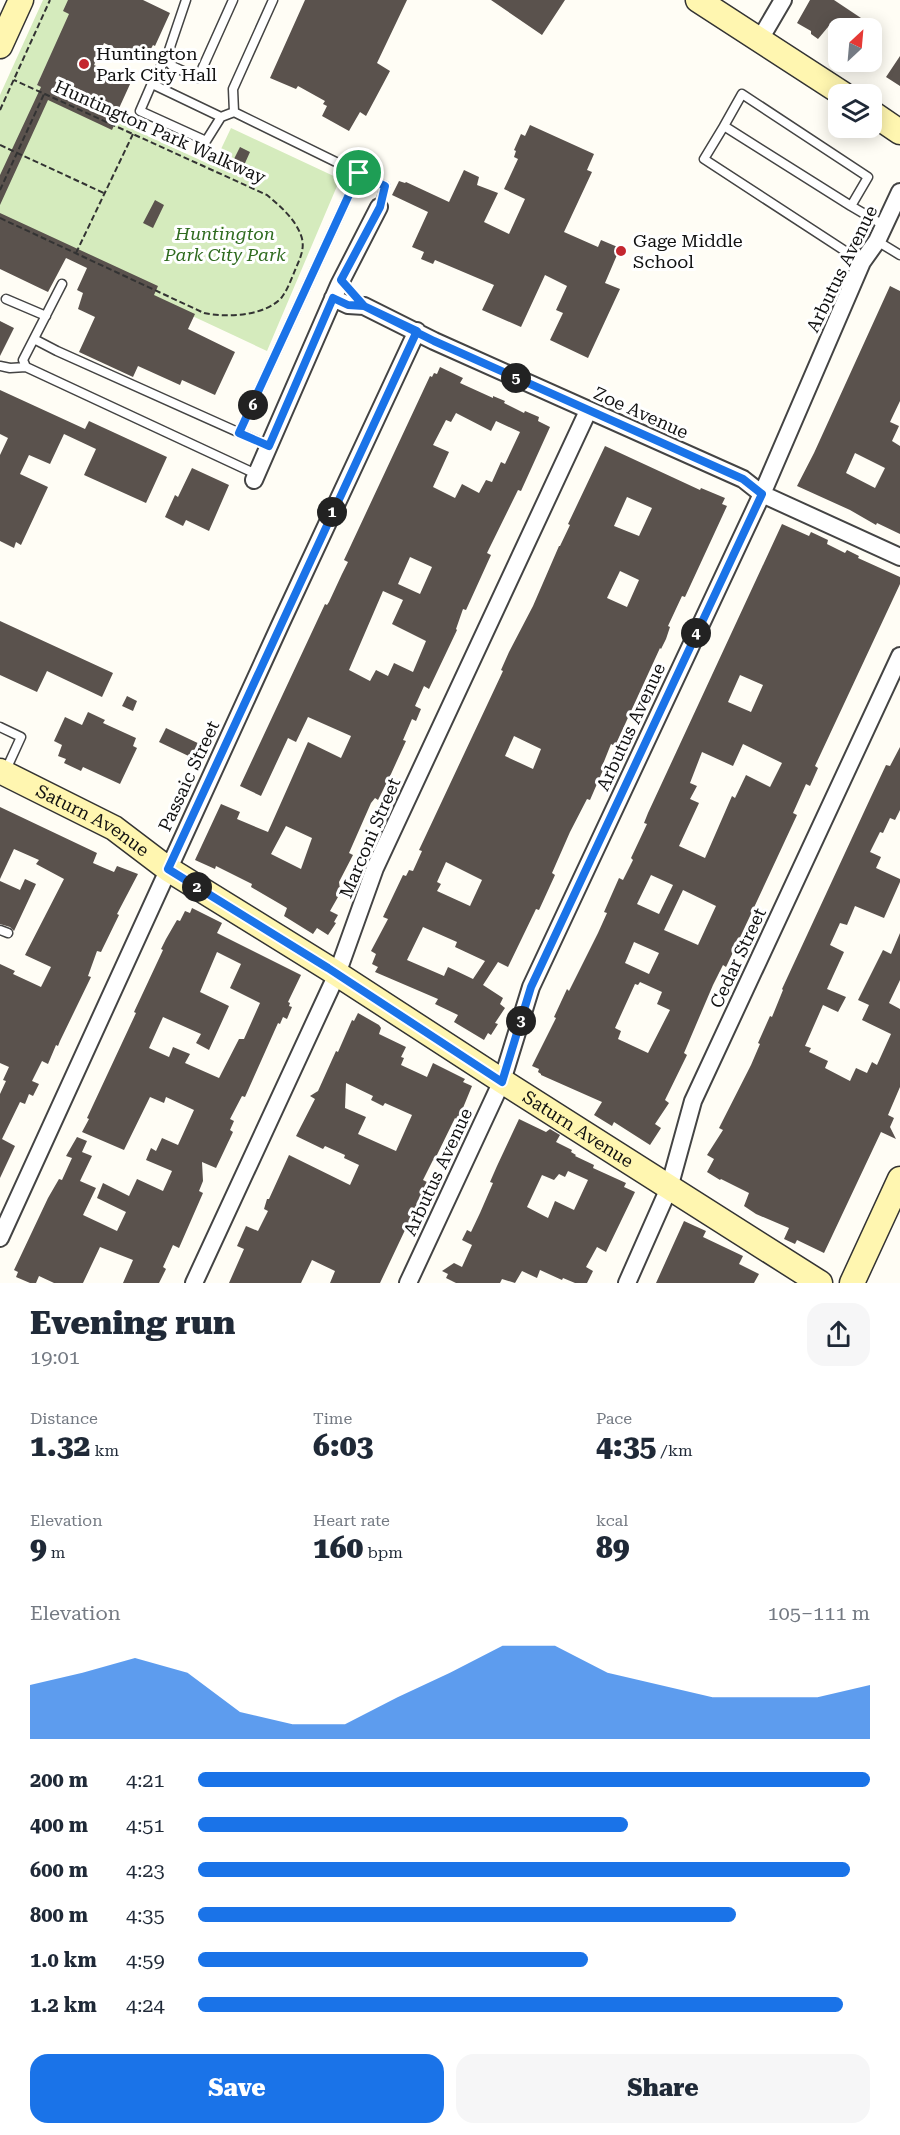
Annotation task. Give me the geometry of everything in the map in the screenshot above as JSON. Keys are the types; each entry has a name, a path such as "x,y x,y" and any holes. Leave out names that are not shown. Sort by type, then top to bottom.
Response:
{"street":[{"path":"0,46 21,0"},
{"path":"698,0 828,85"},
{"path":"759,41 783,0"},
{"path":"882,120 900,132"},
{"name":"Arbutus Avenue","path":"408,1283 502,1082 531,987 762,494 862,262 877,241 900,192"},
{"path":"255,477 341,280 380,207"},
{"name":"Zoe Avenue","path":"341,280 364,306"},
{"name":"Zoe Avenue","path":"333,298 348,305 364,306 434,341 743,479 762,494 900,557"},
{"name":"Passaic Street","path":"0,1238 417,331"},
{"name":"Marconi Street","path":"194,1283 337,974 375,868 588,411"},
{"name":"Cedar Street","path":"627,1283 669,1188 693,1101 900,656"},
{"name":"Saturn Avenue","path":"2,772 114,828 168,869 337,974 502,1082 820,1283"},
{"path":"852,1283 900,1179"}],"lane":[{"path":"166,59 172,66 198,78 233,0"},
{"path":"234,112 233,89 273,0"},
{"path":"182,1 166,59 141,111 207,141 221,117 234,112 385,186 380,207"},
{"path":"152,84 221,117"},
{"path":"851,206 868,177 742,94 704,159 862,262"},
{"path":"723,126 885,226"},
{"path":"239,433 359,173"},
{"path":"877,241 900,255"},
{"path":"26,367 24,360 62,284"},
{"path":"6,299 46,316"},
{"path":"34,339 269,446"},
{"path":"0,366 26,367 255,477"},
{"path":"0,727 21,737 2,772"}],"path":[{"path":"0,110 50,0"},
{"name":"Huntington Park Walkway","path":"0,218 204,313 218,316 236,316 265,308 276,302 284,295 303,250 301,234 287,214 267,195 14,80"},
{"path":"0,190 45,94"},
{"path":"76,253 133,134"},
{"path":"0,145 106,194"}],"green space":[{"name":"Huntington Park City Park","path":"43,0 68,0 70,15 37,85 213,166 231,128 340,179 267,351 0,226 0,95"}],"building":[{"path":"68,0 143,0 170,13 155,46 153,45 144,62 104,43 94,65 131,82 115,117 117,119 112,130 48,100 0,205 0,175 41,87 37,85 69,14 63,11"},
{"path":"305,0 407,0 377,63 390,71 366,116 360,112 349,131 322,116 327,106 323,104 325,101 298,86 296,89 270,78"},
{"path":"491,0 565,0 542,35"},
{"path":"810,0 834,0 861,18 828,18 828,27 818,39 811,34 811,31 797,23"},
{"path":"900,56 900,86 886,77"},
{"path":"530,125 594,154 587,170 592,172 564,232 598,247 601,240 620,248 605,283 620,289 588,358 550,340 563,313 556,310 567,286 545,275 521,327 482,310 494,285 435,260 433,264 421,259 424,252 412,247 428,212 392,195 399,181 449,202 464,170 479,177 477,185 498,193 484,222 509,234 525,199 504,189 518,159 514,157 516,151 514,150 521,134 525,136"},
{"path":"240,147 250,152 241,172 230,167"},
{"path":"155,200 164,205 153,228 143,223"},
{"path":"0,213 158,286 154,295 195,314 188,329 235,352 215,395 182,380 180,385 138,366 133,377 79,352 95,317 78,309 83,293 77,290 87,268 66,258 48,292 0,269"},
{"path":"890,286 900,291 900,401 890,422 899,426 892,441 900,446 900,534 877,523 876,525 850,510 797,486","holes":["855,453 885,468 875,488 846,473"]},
{"path":"0,321 14,328 0,356"},
{"path":"440,367 463,378 460,383 505,401 504,403 524,413 525,411 539,417 538,421 550,427 521,491 518,490 487,553 491,555 466,610 463,609 457,630 429,689 424,686 415,706 421,709 416,721 412,719 403,740 406,741 391,774 378,800 375,798 371,803 349,853 353,855 339,882 340,889 336,896 338,897 330,911 338,915 334,922 336,923 328,935 317,928 313,934 284,916 287,908 251,887 252,884 216,866 215,869 195,860 221,804 240,812 237,819 268,832 308,742 341,758 351,736 308,717 296,742 288,738 261,796 240,786 325,604 329,602 348,562 344,560 430,376 437,374","holes":["456,413 491,431 496,421 520,432 505,464 501,462 492,482 486,480 479,493 462,484 455,498 433,487 449,452 433,445 446,420 451,422","410,557 432,567 420,594 398,584","383,591 403,600 392,624 426,641 413,672 394,663 388,676 376,670 370,681 349,670","286,826 312,838 301,869 271,854"]},
{"path":"0,390 85,429 89,421 167,457 146,503 84,475 96,449 64,434 50,464 29,455 20,474 48,487 21,545 16,542 14,548 0,541 0,455 8,438 0,434"},
{"path":"605,446 700,490 701,488 725,498 722,504 727,506 685,597 682,596 668,626 670,627 666,639 615,746 611,744 590,800 587,799 570,832 552,873 555,875 539,910 536,909 508,967 498,962 483,985 503,998 500,1004 505,1008 495,1023 498,1024 491,1035 488,1033 484,1040 454,1022 458,1015 435,1004 438,999 375,972 378,967 372,964 376,954 371,951 388,919 383,917 403,875 406,876 409,870 413,871 422,851 419,850","holes":["627,497 652,508 639,536 614,526","620,571 639,580 627,607 607,598","514,736 541,749 533,769 505,756","446,862 482,880 470,906 437,891 441,884 437,882","423,927 457,942 455,947 485,961 473,979 448,967 444,976 407,960"]},
{"path":"192,468 229,485 209,531 186,520 183,526 165,517 175,495 178,497"},
{"path":"782,524 809,536 811,532 828,540 827,544 845,553 847,550 859,556 858,558 900,577 900,584 815,766 818,768 810,786 806,784 793,813 797,815 726,967 723,965 713,985 684,1053 687,1055 665,1100 669,1103 655,1124 661,1128 650,1145 614,1122 612,1126 594,1115 602,1102 541,1075 538,1072 539,1069 532,1066 556,1018 554,1017 567,989 569,991 598,933 607,913 604,912 619,878 623,880 633,860 631,858 647,824 644,823","holes":["740,675 763,685 751,712 728,702","743,744 782,763 770,787 746,775 735,798 732,796 705,858 679,846 699,803 690,799 697,786 690,783 702,752 733,766","651,875 673,885 659,914 637,904","683,890 716,906 698,945 664,930","634,942 659,953 649,974 625,963","640,982 662,992 657,1004 670,1010 648,1053 618,1039 621,1031 615,1028 635,984 638,985"]},
{"path":"0,621 113,673 102,697 47,671 37,692 0,675"},
{"path":"127,696 137,701 133,711 122,706"},
{"path":"88,712 105,720 103,723 136,738 133,746 137,748 120,784 83,767 81,771 64,763 66,759 58,756 62,745 54,741 65,717 82,725"},
{"path":"166,728 204,746 197,760 159,742"},
{"path":"900,747 900,810 895,820 890,818 883,833 880,832 870,852 881,857 876,868 900,879 900,882 884,918 855,906 847,925 840,923 830,945 844,952 827,989 846,997 838,1012 823,1005 805,1046 811,1048 809,1052 828,1061 825,1068 850,1081 856,1068 867,1073 872,1062 877,1065 891,1034 862,1020 869,1005 858,1000 883,950 891,954 900,933 900,980 889,1003 900,1009 900,1087 888,1115 894,1118 890,1127 896,1139 881,1132 824,1253 797,1240 795,1244 784,1239 789,1228 756,1214 744,1206 749,1193 707,1172 714,1159 707,1155 723,1130 719,1128 751,1065 760,1044 758,1043 770,1016 772,1017 782,989 886,765 890,766"},
{"path":"0,807 97,853 93,863 114,872 117,866 138,874 117,914 119,915 101,952 97,951 88,976 91,977 58,1046 56,1045 48,1064 42,1061 32,1081 39,1084 33,1096 29,1094 25,1104 20,1102 2,1139 15,1146 0,1178 0,1094 9,1067 0,1063 0,964 15,971 13,974 41,987 51,967 25,955 64,879 36,864 39,860 14,849 0,879"},
{"path":"25,879 36,884 14,931 0,924 0,881 20,890"},
{"path":"192,908 222,923 217,933 301,975 288,1002 292,1007 287,1019 283,1017 280,1024 278,1023 245,1097 242,1096 230,1119 234,1121 230,1130 233,1132 216,1168 202,1162 203,1181 199,1191 203,1193 179,1248 173,1245 159,1283 123,1283 133,1260 100,1247 83,1283 54,1283 39,1276 36,1283 30,1283 16,1277 18,1272 14,1270 48,1198 59,1179 62,1180 72,1158 66,1156 77,1137 87,1141 82,1152 92,1156 80,1181 96,1188 83,1215 117,1231 126,1212 97,1198 103,1183 129,1196 137,1179 163,1191 172,1171 146,1160 151,1148 156,1151 162,1138 178,1145 194,1110 166,1097 164,1103 150,1097 124,1150 82,1132 136,1013 134,1012 163,950 161,949 177,920 180,921 185,911 190,913","holes":["217,952 241,964 230,988 260,1003 244,1039 239,1039 219,1078 185,1063 190,1054 173,1047 169,1057 149,1048 163,1017 201,1034 196,1043 209,1050 229,1006 200,992"]},
{"path":"358,1013 379,1025 381,1028 379,1034 406,1047 401,1057 404,1058 401,1065 427,1077 433,1063 465,1079 463,1082 472,1086 458,1120 455,1118 423,1180 427,1182 423,1192 380,1283 330,1283 335,1271 312,1260 301,1283 229,1283 244,1249 237,1246 246,1226 258,1231 268,1211 264,1209 267,1199 289,1155 350,1185 359,1165 344,1158 345,1155 325,1146 323,1149 296,1136 315,1099 310,1096 318,1091 336,1051 338,1052 352,1020 354,1021","holes":["346,1083 373,1096 371,1100 383,1106 385,1103 412,1115 396,1151 358,1134 366,1117 345,1108"]},
{"path":"519,1119 546,1132 550,1129 560,1135 556,1142 572,1150 575,1156 594,1165 593,1168 626,1183 624,1187 635,1192 606,1252 597,1247 586,1267 593,1271 587,1283 575,1283 563,1278 562,1280 540,1270 537,1278 522,1271 515,1283 502,1279 500,1283 456,1283 446,1278 448,1274 442,1271 454,1263 462,1267 472,1245 462,1240 467,1230 471,1232 480,1213 493,1183 490,1182","holes":["568,1171 588,1180 574,1210 555,1201 548,1218 527,1207 542,1175 554,1180 559,1174 565,1177"]},
{"path":"684,1221 706,1231 703,1237 743,1256 739,1264 759,1274 754,1283 656,1283"}],"place":[{"name":"Huntington Park City Hall","path":"84,64"},
{"name":"Gage Middle School","path":"621,251"}],"route":[{"path":"359,173 239,433 269,446 333,298 348,305 364,306 417,331 434,341 743,479 762,494 531,987 502,1082 328,968 168,869 417,331 397,322 364,306 341,280 380,207 385,186 359,173"}]}
